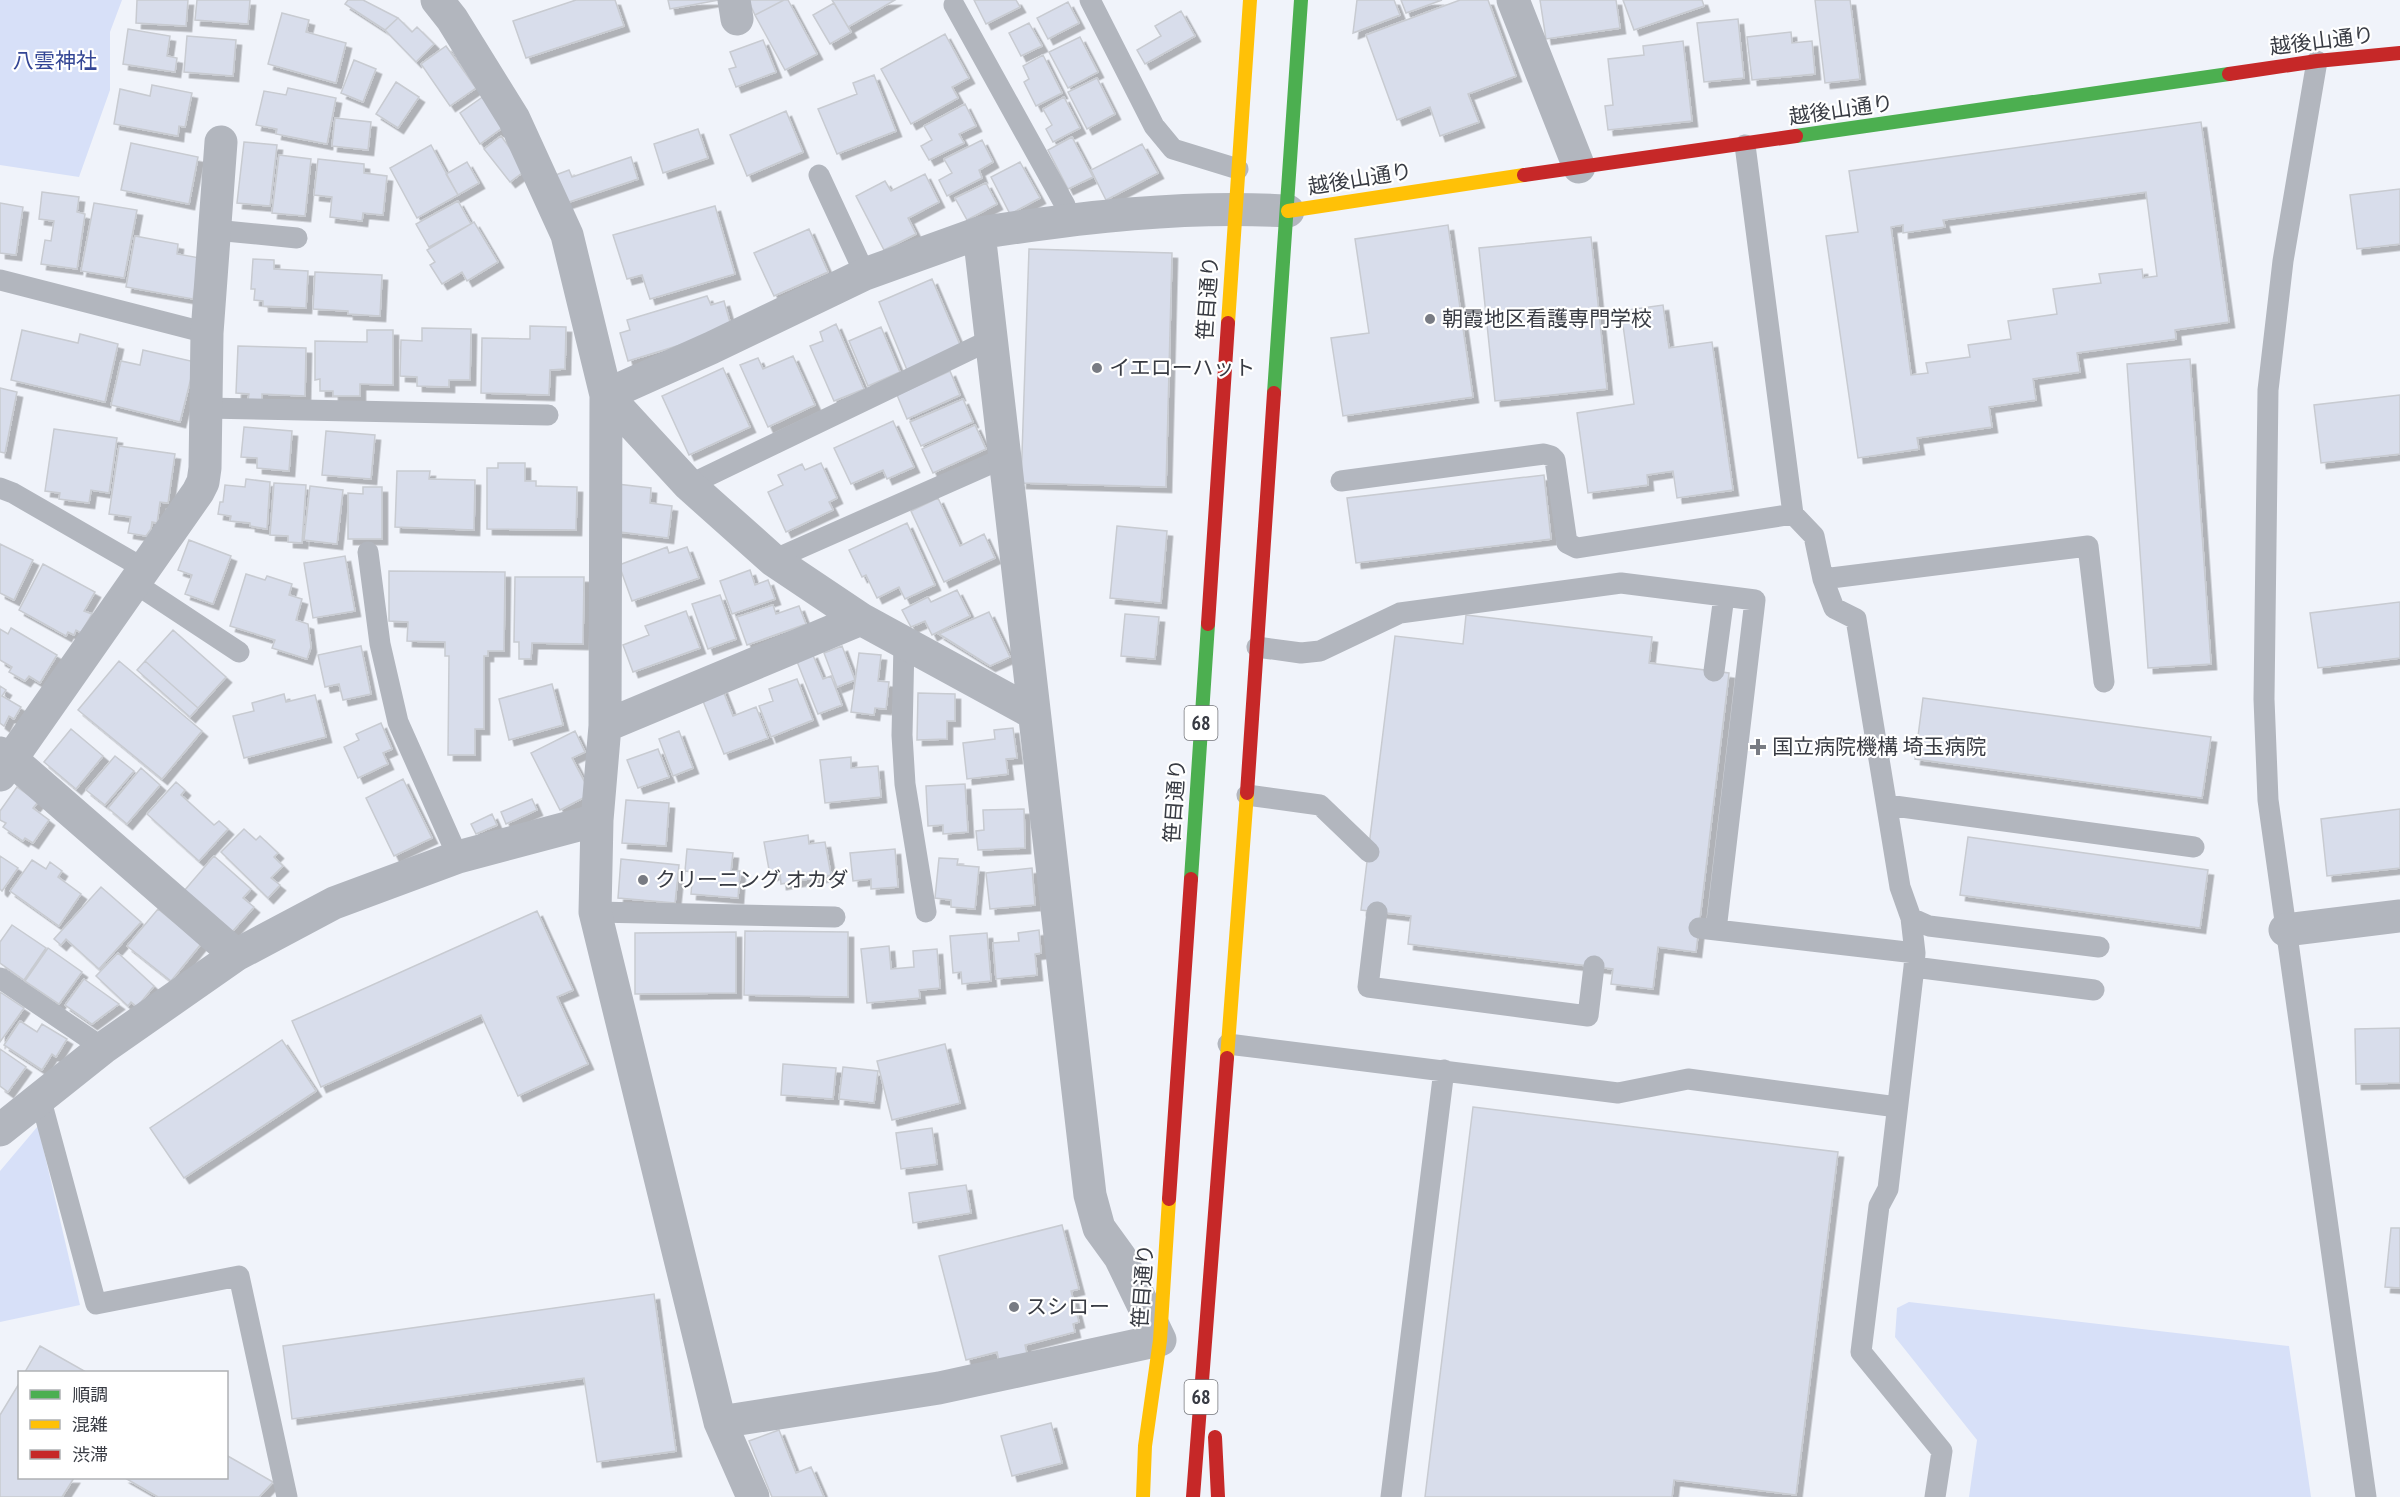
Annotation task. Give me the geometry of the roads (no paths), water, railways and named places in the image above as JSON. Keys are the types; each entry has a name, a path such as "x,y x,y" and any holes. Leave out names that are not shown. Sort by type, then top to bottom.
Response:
{"main road":[{"name":"笹目通り","path":"1143,1497 1145,1446 1160,1340 1250,0"},
{"name":"68","path":"1193,1497 1247,795 1301,0"},
{"name":"越後山通り","path":"1288,211 2317,61 2400,53"},
{"path":"1209,1297 1214,1403"},
{"path":"1215,1426 1218,1497"},
{"path":"1136,1497 1145,1446"}],"street":[{"path":"437,0 452,19 514,119 567,235 606,395 605,726 597,820 595,912 720,1422 753,1497"},
{"path":"1513,0 1579,167"},
{"path":"221,142 207,333 203,482 53,701 4,762 236,955"},
{"path":"606,395 711,348 865,274 980,233 1114,214 1236,208 1288,211"},
{"path":"720,1422 939,1388 1160,1340 1119,1257 1099,1228 1090,1195 1033,713 1006,457 990,340 980,233"},
{"path":"606,395 689,485 773,560 861,619 1033,713"},
{"path":"605,726 861,619"},
{"path":"0,1130 103,1048 236,955 334,903 458,856 597,820"},
{"path":"2285,930 2400,916"}],"lane":[{"path":"1090,0 1154,126 1173,149 1238,169"},
{"path":"954,5 1065,205 1068,219"},
{"path":"2317,61 2283,261 2268,390 2264,710 2268,800 2366,1497"},
{"path":"1745,145 1793,514 1814,536 1823,579 1834,608 1856,619 1900,887 1911,918 1915,960 1888,1189 1879,1206 1861,1352 1942,1451 1935,1497"},
{"path":"819,175 865,274"},
{"path":"214,230 297,238"},
{"path":"0,280 207,333"},
{"path":"689,485 990,340"},
{"path":"205,408 548,416"},
{"path":"1341,481 1544,454 1555,460 1567,543 1577,548 1793,514"},
{"path":"773,560 1006,457"},
{"path":"0,488 13,493 138,575 239,652"},
{"path":"1823,579 2088,546 2104,682"},
{"path":"368,552 380,644 398,722 458,856"},
{"path":"1257,647 1301,653 1320,651 1400,613 1621,583 1755,600 1707,929 2094,990"},
{"path":"1714,671 1724,596"},
{"path":"904,643 902,735 905,784 926,912"},
{"path":"1247,795 1320,805 1369,852"},
{"path":"1887,805 2194,847"},
{"path":"595,912 835,917"},
{"path":"1377,912 1368,987 1588,1016 1594,966"},
{"path":"1911,918 1929,926 2099,947"},
{"path":"0,978 103,1048"},
{"path":"1228,1044 1618,1092 1688,1079 1897,1107"},
{"path":"1391,1497 1444,1071"},
{"path":"40,1097 96,1304 239,1276 287,1497"}],"place":[{"name":"朝霞地区看護専門学校","path":"1430,319"},
{"name":"イエローハット","path":"1097,368"},
{"name":"国立病院機構 埼玉病院","path":"1758,747"},
{"name":"クリーニング オカダ","path":"643,880"},
{"name":"スシロー","path":"1014,1307"}],"park label":[{"name":"八雲神社","path":"55,61"}]}
